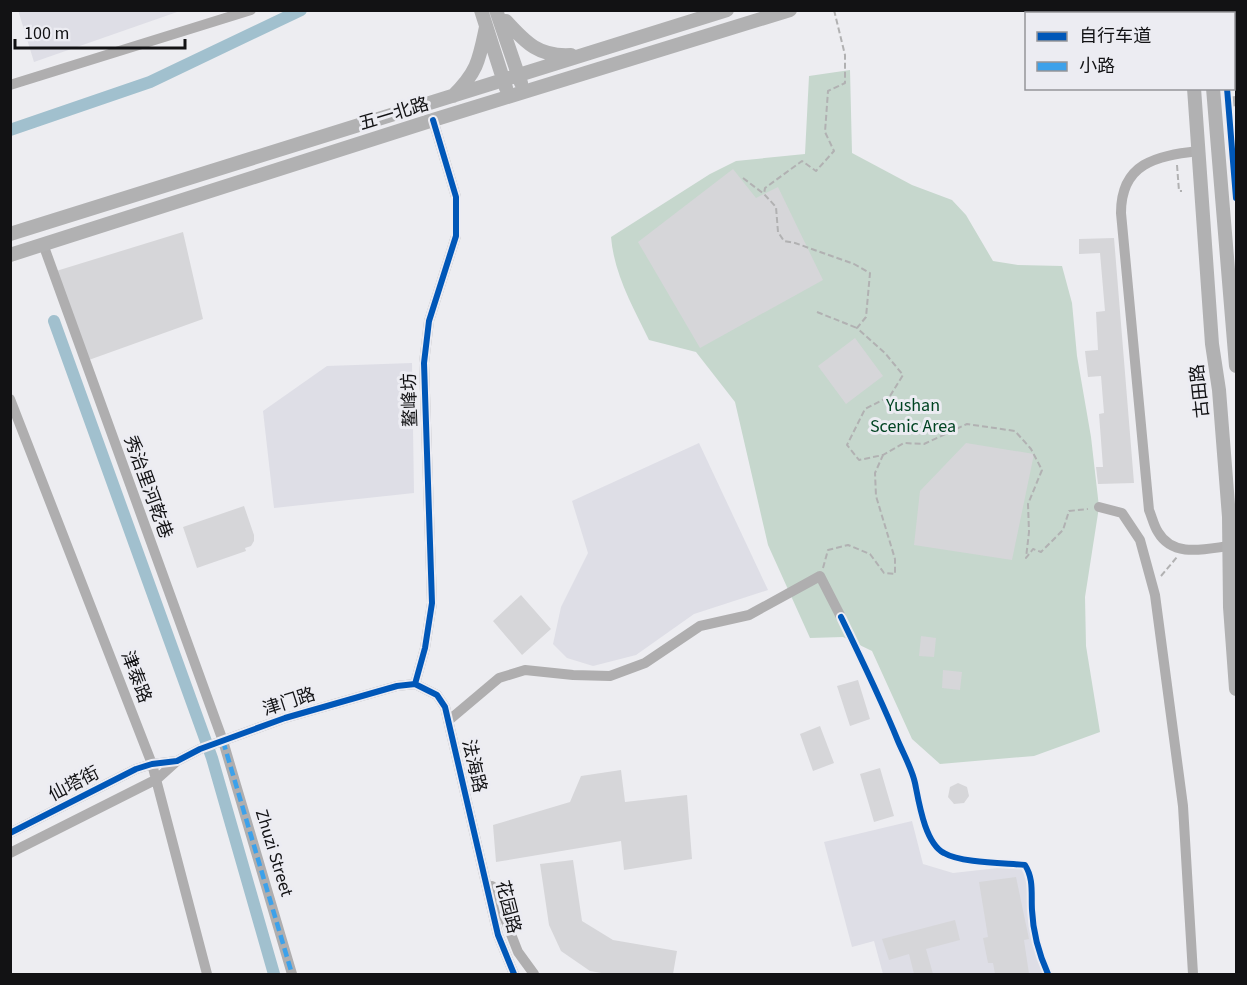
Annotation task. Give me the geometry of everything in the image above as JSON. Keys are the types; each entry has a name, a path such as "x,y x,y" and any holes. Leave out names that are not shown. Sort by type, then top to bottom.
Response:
{"main road":[{"path":"481,10 494,20 524,93"},
{"name":"五一北路","path":"10,234 727,10"},
{"name":"五一北路","path":"10,255 433,120 790,10"},
{"path":"494,20 506,21 520,37 536,49 555,56 597,52"},
{"path":"494,20 507,99"},
{"path":"452,97 465,84 477,65 494,20"},
{"name":"古田路","path":"1194,90 1212,344 1219,390 1229,517 1229,546 1233,576 1230,607 1236,689"},
{"path":"1213,90 1236,366"}],"street":[{"path":"10,85 251,10"},
{"name":"鳌峰坊","path":"415,684 425,648 432,603 424,363 429,321 456,236 456,197 433,120"},
{"path":"1198,151 1179,153 1155,160 1136,169 1124,188 1121,199 1149,510 1159,533 1167,542 1182,550 1229,546"},
{"name":"秀治里河乾巷","path":"42,244 223,741"},
{"name":"津泰路","path":"10,399 152,764 207,975"},
{"path":"1099,507 1122,513 1140,540 1155,595 1183,806 1193,975"},
{"path":"448,721 499,678 525,670 610,676 645,663 700,626 749,615 820,576 841,617"},
{"name":"法海路","path":"415,684 437,695 445,707 477,846"},
{"name":"津门路","path":"152,764 177,761 200,749 285,718 360,696 415,684"},
{"name":"Zhuzi Street","path":"223,741 292,975"},
{"path":"10,853 157,779 177,761"},
{"name":"仙塔街","path":"10,833 136,769 152,764"},
{"name":"花园路","path":"477,846 498,935 514,975"},
{"name":"花园路","path":"477,846 518,952 534,975"}],"path":[{"path":"764,194 765,188 802,161 816,171 834,151 825,132 828,91 845,83 845,55 834,10"},
{"path":"1233,124 1234,133"},
{"path":"1176,156 1179,191 1182,191"},
{"path":"742,178 764,194 776,207 778,232 784,241 854,264 870,273 866,317 857,328"},
{"path":"817,312 857,328 885,353 903,375 890,396 865,409 847,445 859,460 883,455 903,443 924,444 967,424 1015,431 1031,449 1042,470 1028,504 1029,532 1026,558 1033,549 1041,552 1063,530 1070,511 1099,507"},
{"path":"820,576 828,550 848,545 870,554 884,573 895,574 896,559 876,496 875,473 883,455"},
{"path":"1158,580 1182,550"}],"shaded area":[{"path":"18,10 180,10 180,11 34,62"},
{"path":"412,363 414,493 274,508 263,411 327,366"},
{"path":"699,443 768,590 694,614 636,655 593,666 567,658 553,644 561,607 588,553 572,501"},
{"path":"912,821 923,864 953,873 1025,865 1031,874 1032,911 1040,958 1048,974 883,974 874,941 852,947 824,842"}],"green space":[{"name":"Yushan Scenic Area","path":"850,70 852,153 912,185 952,200 966,215 993,261 1018,265 1062,266 1072,303 1077,356 1091,437 1099,507 1085,597 1086,646 1100,732 1034,756 940,764 912,739 872,651 843,637 810,638 768,545 735,402 696,352 649,340 625,290 616,264 611,237 710,174 736,161 805,154 809,76"}],"building":[{"path":"733,169 756,198 778,187 823,280 700,348 638,242"},
{"path":"183,232 203,319 86,361 53,272"},
{"path":"1114,238 1134,483 1098,484 1096,467 1103,467 1099,414 1104,413 1101,376 1088,377 1085,351 1098,350 1096,312 1105,311 1100,253 1079,254 1079,239"},
{"path":"855,338 883,376 846,404 818,366"},
{"path":"966,443 1034,454 1012,560 914,545 920,491"},
{"path":"244,506 254,535 251,546 245,548 246,551 197,568 183,527"},
{"path":"521,595 551,629 522,655 493,621"},
{"path":"921,636 936,638 934,657 919,656"},
{"path":"943,670 962,672 960,690 942,688"},
{"path":"858,680 870,719 850,726 837,686"},
{"path":"820,726 834,763 813,771 800,734"},
{"path":"880,768 894,816 874,822 860,774"},
{"path":"621,770 625,802 687,795 692,859 624,870 621,841 496,862 493,825 570,802 581,776"},
{"path":"958,783 967,787 969,796 964,803 954,804 948,797 950,787"},
{"path":"573,860 582,921 613,940 677,951 673,974 607,974 590,971 561,951 549,925 540,864"},
{"path":"1016,877 1029,939 1024,940 1029,974 995,974 993,963 988,963 983,938 988,937 979,882"},
{"path":"955,920 960,940 926,949 933,974 914,974 909,954 889,960 882,939"}],"waterway":[{"path":"10,130 150,82 301,10"},
{"path":"54,321 212,758 274,974"}],"marked path":[{"path":"223,741 292,974"}],"cycle path":[{"path":"1227,90 1236,198"},
{"path":"415,684 425,648 432,603 424,363 429,321 456,236 456,197 433,120"},
{"path":"841,617 910,767 924,822 937,848 961,859 1025,865 1028,870 1031,881 1035,935 1048,974"},
{"path":"10,833 136,769 152,764 177,761 200,749 285,718 397,686 415,684 437,695 445,707 498,935 514,974"}]}
